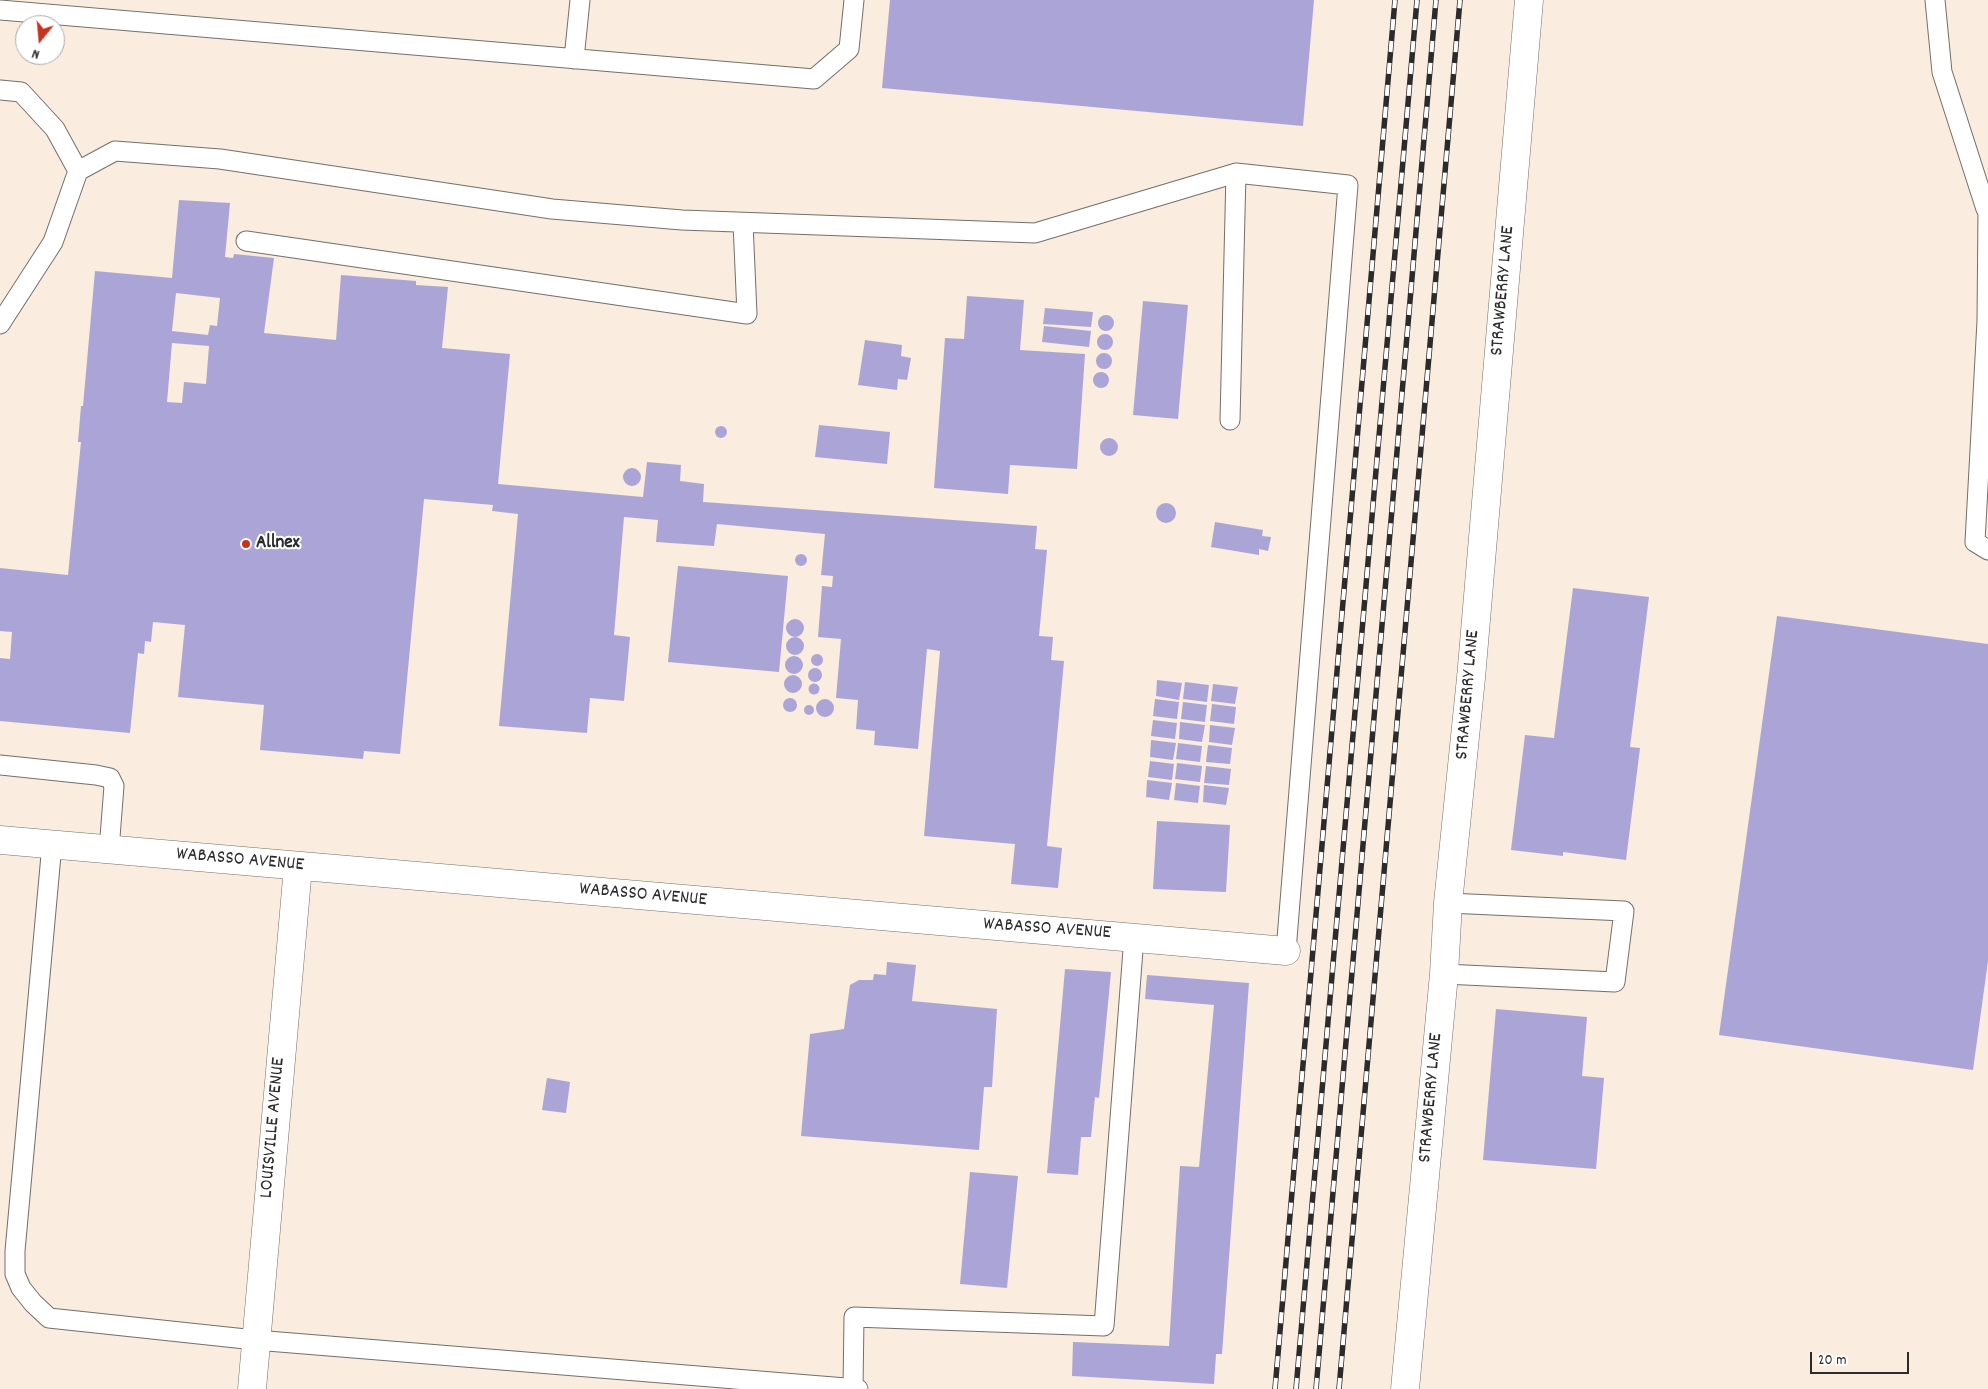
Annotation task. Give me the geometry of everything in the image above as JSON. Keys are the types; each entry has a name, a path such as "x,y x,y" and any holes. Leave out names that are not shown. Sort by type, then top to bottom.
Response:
{"street":[{"name":"STRAWBERRY LANE","path":"1405,1389 1444,974 1448,903 1471,678 1529,0"},
{"name":"WABASSO AVENUE","path":"0,840 1286,951"},
{"name":"LOUISVILLE AVENUE","path":"252,1389 298,867"}],"lane":[{"path":"574,59 580,0"},
{"path":"0,10 814,79 849,49 854,0"},
{"path":"1935,0 1942,72 1987,208 1988,321 1974,542 1988,550"},
{"path":"0,90 21,92 55,129 78,172"},
{"path":"0,324 52,242 78,172 115,150 220,159 552,209 743,223 1035,233 1236,173 1348,185 1286,951"},
{"path":"1230,420 1236,173"},
{"path":"246,241 747,314 743,223"},
{"path":"0,765 96,774 110,778 114,786 109,850"},
{"path":"52,844 15,1251 15,1274 21,1288 32,1303 49,1318 255,1340 858,1389"},
{"path":"1444,974 1616,982 1624,912 1448,903"},
{"path":"853,1389 854,1317 1104,1326 1134,937"}],"building":[{"path":"890,0 1314,0 1303,126 882,88"},
{"name":"Allnex","path":"179,200 230,203 225,257 233,258 234,254 274,258 264,333 336,340 341,275 416,281 416,285 448,287 442,348 510,354 498,484 643,497 647,462 681,465 680,481 704,484 703,502 1037,526 1035,549 1047,550 1039,636 1053,637 1051,660 1064,661 1047,846 1062,848 1058,888 1011,884 1015,844 924,836 940,651 927,649 918,749 874,745 875,731 856,729 858,700 836,698 841,639 818,637 822,586 832,587 833,576 821,575 825,534 717,524 714,546 656,542 658,520 624,517 614,635 630,637 624,701 590,698 587,733 499,726 518,514 492,511 493,505 424,499 400,754 364,751 363,759 260,750 264,705 178,697 185,625 153,622 151,642 145,641 144,654 138,653 130,733 0,721 0,658 10,659 12,632 0,631 0,568 68,575 81,442 78,442 81,406 83,406 95,271 172,278","holes":["176,293 220,298 217,326 210,325 208,335 172,331","172,343 209,346 206,384 184,382 182,403 167,402"]},
{"path":"967,296 1024,300 1020,350 1085,354 1077,469 1010,465 1008,494 934,488 945,338 964,339"},
{"path":"1143,301 1188,305 1178,419 1133,415"},
{"path":"1045,308 1093,312 1091,327 1043,324"},
{"path":"1106,315 1112,317 1114,323 1112,329 1106,331 1100,329 1098,323 1100,317"},
{"path":"1044,326 1091,331 1089,347 1042,342"},
{"path":"1105,334 1111,336 1113,342 1111,348 1105,350 1099,348 1097,342 1099,336"},
{"path":"865,340 902,345 901,356 911,358 907,380 898,379 897,390 858,385"},
{"path":"1104,353 1110,355 1112,361 1110,367 1104,369 1098,367 1096,361 1098,355"},
{"path":"1101,372 1107,374 1109,380 1107,386 1101,388 1095,386 1093,380 1095,374"},
{"path":"819,425 890,432 887,464 815,457"},
{"path":"719,426 723,426 727,432 723,438 719,438 715,434 715,430"},
{"path":"1109,438 1117,443 1118,447 1113,455 1109,456 1101,451 1100,447 1105,439"},
{"path":"632,468 638,471 641,477 638,483 632,486 626,483 623,477 626,471"},
{"path":"1166,503 1173,506 1176,513 1173,520 1166,523 1159,520 1156,513 1159,506"},
{"path":"1215,522 1263,530 1262,536 1271,537 1268,551 1259,549 1259,555 1211,547"},
{"path":"803,554 806,555 806,565 799,566 796,565 795,558 796,555"},
{"path":"678,566 788,576 779,672 668,662"},
{"path":"1573,588 1649,597 1630,747 1640,748 1626,860 1563,852 1563,856 1511,850 1525,735 1554,738"},
{"path":"1777,616 1988,644 1988,961 1973,1070 1719,1035"},
{"path":"795,619 801,622 804,628 801,634 795,637 789,634 786,628 789,622"},
{"path":"795,637 801,640 804,646 801,652 795,655 789,652 786,646 789,640"},
{"path":"815,654 819,654 823,660 819,666 815,666 811,662 811,658"},
{"path":"794,656 800,659 803,665 800,671 794,674 788,671 785,665 788,659"},
{"path":"815,668 820,670 822,675 820,680 815,682 810,680 808,675 810,670"},
{"path":"793,675 799,678 802,684 799,690 793,693 787,690 784,684 787,678"},
{"path":"1157,680 1182,683 1179,700 1156,696"},
{"path":"1185,682 1209,685 1207,702 1183,699"},
{"path":"814,683 820,689 814,695 808,689"},
{"path":"1213,684 1238,687 1235,704 1211,701"},
{"path":"787,698 793,698 797,705 793,712 787,712 783,708 783,702"},
{"path":"825,699 831,702 834,708 831,714 825,717 819,714 816,708 819,702"},
{"path":"1155,699 1179,702 1177,719 1153,716"},
{"path":"1183,702 1207,705 1205,722 1181,719"},
{"path":"1212,704 1236,707 1234,724 1210,721"},
{"path":"807,705 811,705 814,710 813,714 807,715 804,712 804,708"},
{"path":"1153,720 1177,723 1175,739 1151,736"},
{"path":"1180,722 1205,725 1202,742 1179,739"},
{"path":"1210,725 1235,728 1232,745 1209,742"},
{"path":"1151,740 1176,743 1173,760 1150,757"},
{"path":"1178,743 1202,746 1200,762 1176,759"},
{"path":"1208,745 1232,748 1230,764 1206,762"},
{"path":"1150,761 1174,764 1172,780 1148,777"},
{"path":"1177,763 1202,766 1200,782 1175,779"},
{"path":"1206,766 1231,769 1229,785 1204,783"},
{"path":"1147,780 1172,783 1169,800 1146,797"},
{"path":"1176,783 1200,786 1198,803 1174,800"},
{"path":"1204,785 1229,788 1226,805 1203,802"},
{"path":"1157,821 1230,825 1226,892 1153,889"},
{"path":"887,962 916,965 912,1001 997,1009 992,1087 984,1087 979,1150 801,1136 810,1034 844,1029 850,985 859,980 873,980 874,974 886,975"},
{"path":"1065,969 1111,972 1099,1098 1095,1097 1091,1137 1081,1137 1078,1175 1047,1173"},
{"path":"1147,975 1249,983 1222,1354 1216,1354 1214,1384 1072,1376 1073,1342 1169,1346 1180,1166 1199,1167 1214,1005 1145,999"},
{"path":"1496,1009 1587,1017 1582,1076 1604,1078 1596,1169 1483,1160"},
{"path":"547,1078 570,1082 566,1113 542,1110"},
{"path":"970,1172 1018,1176 1007,1288 960,1284"}],"railway":[{"path":"1275,1389 1395,0"},
{"path":"1296,1389 1417,0"},
{"path":"1316,1389 1436,0"},
{"path":"1339,1389 1460,0"}],"place":[{"name":"Allnex","path":"246,544"}]}
